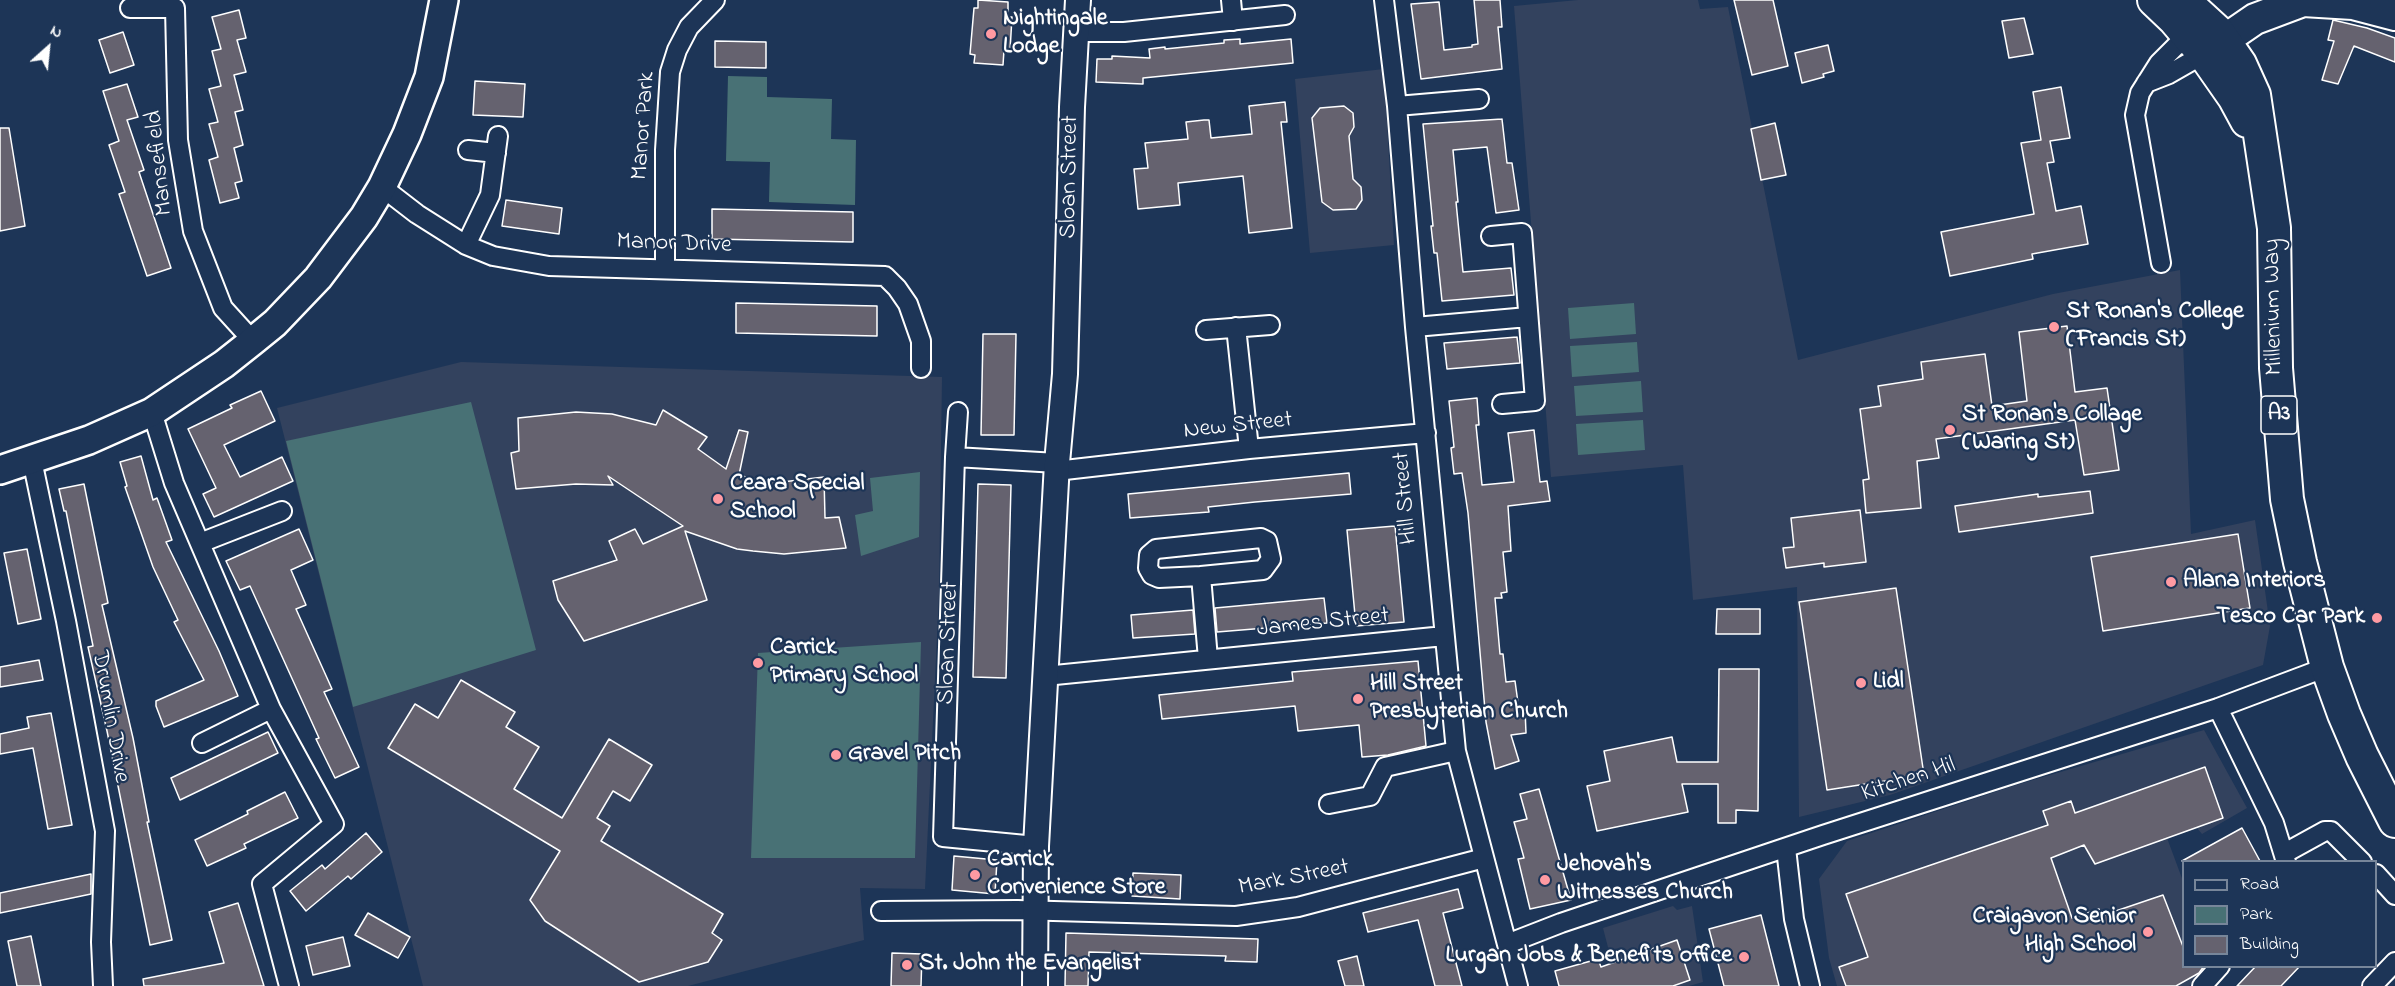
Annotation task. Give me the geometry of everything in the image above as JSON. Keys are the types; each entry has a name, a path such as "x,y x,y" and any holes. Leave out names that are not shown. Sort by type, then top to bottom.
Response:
{"highway":[{"name":"A3","path":"2154,0 2215,39"},
{"name":"A3","path":"2183,0 2215,39"},
{"name":"Millenium Way","path":"2215,39 2234,97 2262,158 2274,228 2276,368 2287,500 2327,667"},
{"name":"A3","path":"2327,667 2358,745 2395,820"}],"main road":[{"path":"0,470 115,430 152,412 224,364 253,341 275,323 318,278 364,217 381,187 421,100 429,77 444,0"},
{"path":"2215,39 2301,0 2332,1 2394,14"}],"street":[{"name":"Manor Park","path":"665,269 665,150 670,72 677,50 689,27 715,0"},
{"name":"Sloan Street","path":"1035,986 1036,846 1056,467 1065,374 1072,107 1078,0"},
{"path":"1232,0 1233,21"},
{"name":"Hill Street","path":"1383,0 1397,106 1415,327 1456,750 1518,986"},
{"name":"Mansefield","path":"130,8 175,8 178,140 193,231 224,308 253,341"},
{"path":"1077,32 1124,32 1285,15"},
{"path":"2161,262 2136,128 2135,115 2140,93 2146,83 2169,74 2215,39"},
{"path":"1397,106 1479,99"},
{"path":"466,245 490,195 497,144 468,150"},
{"name":"Manor Drive","path":"381,187 417,214 466,245 493,256 549,266 885,276 908,304 921,341 921,368"},
{"path":"1491,236 1522,233 1534,400 1502,404"},
{"path":"1415,327 1528,317"},
{"path":"1206,330 1270,325"},
{"path":"1236,327 1249,449"},
{"path":"152,412 174,483 271,709 334,824 262,884 289,986"},
{"path":"958,412 956,457 1056,467"},
{"name":"New Street","path":"1056,467 1426,433"},
{"name":"Sloan Street","path":"956,457 943,837 1036,846"},
{"name":"Drumlin Drive","path":"32,460 66,621 105,831 101,942 103,986"},
{"path":"200,543 282,511"},
{"path":"1261,538 1267,542 1271,559 1263,570 1201,576 1159,579 1152,575 1148,568 1149,555 1156,549 1261,538"},
{"path":"1201,576 1208,659"},
{"name":"James Street","path":"1045,676 1444,636"},
{"name":"Kitchen Hil","path":"1507,944 1604,909 2003,775 2218,708 2327,667"},
{"path":"2218,708 2257,786 2286,857 2325,831 2331,831 2361,860"},
{"path":"202,743 271,709"},
{"path":"1329,804 1370,796 1384,767 1456,750"},
{"path":"1786,848 1794,919 1810,986"},
{"name":"Mark Street","path":"881,911 1017,910 1236,916 1265,914 1484,858"},
{"path":"2377,875 2395,895"},
{"path":"2372,986 2395,962"},
{"path":"2202,986 2218,968"}],"shaded area":[{"name":"St Ronan's College (Francis St)","path":"1578,0 1698,0 1700,9 1728,7 1798,360 2053,294 2180,270 2191,534 2255,520 2270,626 2263,665 1890,795 1799,817 1797,587 1693,600 1683,465 1551,477 1514,6"},
{"path":"1384,69 1394,245 1310,253 1295,79"},
{"name":"Carrick Primary School","path":"461,362 942,377 939,595 925,889 860,888 864,940 688,986 423,986 277,408"},
{"path":"2204,730 2247,808 2202,834 2196,827 2167,838 2182,878 2182,968 2206,968 2192,984 2189,986 1837,986 1829,958 1819,879 1847,841 2016,785"},
{"path":"1673,906 1677,910 1692,906 1703,982 1689,986 1618,986 1603,928"}],"green space":[{"path":"728,76 767,77 767,97 832,99 831,139 856,140 855,205 769,202 770,162 726,161"},
{"path":"1634,303 1636,334 1570,339 1568,308"},
{"path":"1637,342 1639,372 1572,377 1570,346"},
{"path":"1641,381 1643,412 1576,416 1574,386"},
{"path":"471,402 536,650 353,707 286,441"},
{"path":"1643,420 1645,450 1578,455 1576,424"},
{"path":"920,472 919,537 861,556 855,515 873,511 870,478"},
{"name":"Gravel Pitch","path":"921,642 915,858 751,858 758,653"}],"building":[{"name":"Nightingale Lodge","path":"978,0 1008,2 1008,17 1012,17 1010,51 1004,50 1003,65 974,63 975,55 970,54 974,8 978,8"},
{"path":"1474,0 1500,0 1502,27 1498,27 1502,69 1421,79 1411,4 1439,2 1444,50 1472,47 1478,44"},
{"path":"1734,0 1773,0 1788,66 1752,75"},
{"path":"239,10 246,38 237,40 246,72 234,75 243,110 235,112 243,145 234,148 242,181 235,183 239,198 220,203 209,160 218,157 209,124 218,122 209,89 221,86 212,51 221,49 212,17"},
{"path":"2024,18 2033,54 2009,58 2002,21"},
{"path":"2333,20 2395,38 2395,62 2354,46 2338,84 2322,80 2334,41 2328,40"},
{"path":"123,32 134,65 110,73 99,40"},
{"path":"1240,39 1240,44 1291,39 1293,63 1143,78 1143,84 1096,82 1097,59 1112,59 1112,56 1150,58 1149,49 1224,43 1224,40"},
{"path":"715,41 766,42 766,68 715,67"},
{"path":"1828,45 1834,71 1823,74 1824,77 1802,83 1795,53"},
{"path":"475,81 525,84 523,117 473,115"},
{"path":"127,84 138,117 127,120 144,170 139,172 171,268 147,276 119,194 125,192 109,145 119,141 103,91"},
{"path":"2061,87 2070,138 2050,141 2054,162 2047,163 2056,211 2081,206 2088,244 2032,254 2033,259 1950,276 1941,232 2034,214 2021,143 2041,140 2033,92"},
{"path":"1285,102 1287,122 1281,122 1292,228 1249,233 1243,176 1178,183 1180,205 1138,209 1134,169 1148,168 1145,143 1188,139 1186,122 1204,120 1209,120 1211,138 1252,134 1249,106"},
{"path":"1344,106 1353,113 1354,127 1349,136 1353,179 1361,187 1362,200 1356,209 1333,210 1322,202 1312,118 1320,108"},
{"path":"1502,119 1507,163 1512,163 1519,210 1496,213 1487,147 1453,150 1458,202 1456,202 1463,272 1511,268 1514,295 1442,301 1437,253 1434,253 1431,226 1433,226 1423,124"},
{"path":"1775,123 1786,175 1761,180 1751,129"},
{"path":"0,128 9,128 25,226 0,231"},
{"path":"506,200 562,208 559,234 502,226"},
{"path":"712,209 853,212 853,242 712,239"},
{"path":"736,303 877,306 877,336 736,333"},
{"path":"2067,326 2075,392 2107,388 2119,470 2084,475 2075,420 1936,439 1939,458 1917,461 1921,508 1866,513 1863,480 1869,479 1860,409 1881,406 1878,386 1923,379 1921,362 1985,354 1992,406 2027,401 2019,332"},
{"path":"983,334 1016,334 1014,435 981,435"},
{"path":"1517,337 1520,363 1447,369 1444,343"},
{"path":"261,391 275,421 224,445 240,477 282,457 293,481 214,517 203,494 216,488 188,429 232,408 230,405"},
{"path":"1477,398 1479,425 1476,425 1482,485 1514,482 1508,433 1534,430 1540,482 1547,481 1550,501 1508,506 1511,551 1503,552 1507,592 1501,593 1502,598 1495,598 1500,654 1503,654 1506,682 1515,681 1519,710 1525,709 1526,733 1511,735 1519,761 1495,769 1486,722 1468,513 1462,473 1454,474 1451,448 1454,447 1449,401"},
{"path":"663,410 707,437 698,449 726,469 739,430 748,432 739,475 760,481 782,482 824,477 825,518 839,517 846,548 784,554 753,551 737,549 685,531 707,600 584,641 558,600 553,581 617,560 609,541 635,529 643,544 683,526 608,476 613,485 576,484 516,489 511,453 519,451 518,418 576,412 612,414 656,425"},
{"path":"141,456 153,500 157,498 172,540 166,542 219,651 238,696 164,727 156,701 204,680 174,622 178,620 153,567 125,487 127,486 120,462"},
{"path":"1349,473 1351,494 1208,507 1209,512 1130,518 1128,494"},
{"path":"84,484 108,603 102,605 133,738 149,822 147,822 172,940 150,945 88,647 93,646 66,511 64,511 59,489"},
{"path":"978,484 1011,485 1006,678 973,677"},
{"path":"2090,491 2093,513 1959,532 1955,506 2038,494 2038,497"},
{"path":"1860,510 1866,562 1824,567 1824,563 1786,568 1783,548 1794,547 1791,518"},
{"path":"1395,526 1404,622 1356,626 1347,530"},
{"path":"299,529 313,560 291,570 306,605 296,609 332,689 324,692 359,767 335,778 250,586 240,590 226,561"},
{"name":"Alana Interiors","path":"2238,534 2250,608 2103,631 2091,557"},
{"path":"27,549 41,619 18,624 4,553"},
{"name":"Lidl","path":"1896,588 1924,775 1827,790 1799,602"},
{"path":"1324,598 1327,623 1217,632 1215,608"},
{"path":"1717,609 1760,609 1760,634 1716,634"},
{"path":"1193,610 1195,634 1133,638 1131,615"},
{"path":"39,660 43,680 0,687 0,667"},
{"name":"Hill Street Presbyterian Church","path":"1418,661 1426,746 1388,755 1362,757 1359,725 1298,731 1295,706 1162,719 1159,695 1293,681 1292,672"},
{"path":"1719,669 1759,669 1758,811 1736,810 1736,823 1718,823 1718,784 1682,784 1688,812 1597,831 1587,786 1610,781 1604,751 1672,737 1677,762 1718,762"},
{"path":"461,680 515,712 506,727 539,747 514,789 562,818 609,739 652,765 630,801 613,791 597,818 610,826 601,841 723,914 712,933 722,940 708,962 639,982 545,921 530,900 560,851 388,748 415,704 438,718"},
{"path":"51,713 72,825 48,829 33,748 0,754 0,734 29,728 27,717"},
{"path":"268,732 278,753 180,800 171,778"},
{"path":"2205,767 2223,818 2095,864 2084,845 2051,858 2072,918 2099,909 2101,916 2163,895 2182,944 2182,968 2203,968 2199,973 2176,986 1846,986 1839,967 1868,957 1846,894 2048,825 2043,811 2071,801 2075,813"},
{"path":"1539,789 1571,900 1530,909 1518,859 1524,858 1514,822 1527,819 1520,794"},
{"path":"285,792 298,818 244,844 246,848 207,866 195,840 248,814 247,811"},
{"path":"2242,828 2259,860 2184,860"},
{"path":"366,833 382,852 351,879 348,876 306,911 290,891 322,865 325,869"},
{"name":"Carrick Convenience Store","path":"954,856 997,860 995,894 952,890"},
{"path":"1133,873 1181,875 1180,899 1132,896"},
{"path":"91,874 91,894 0,913 0,893"},
{"path":"1458,889 1463,908 1443,913 1462,986 1435,986 1418,920 1368,932 1363,913"},
{"path":"238,903 264,986 144,986 143,979 224,963 209,912"},
{"path":"368,913 410,937 398,958 355,935"},
{"name":"Lurgan Jobs & Benefits office","path":"1761,915 1779,986 1724,986 1709,929"},
{"path":"1066,933 1258,939 1257,962 1225,961 1226,956 1089,952 1088,986 1065,986"},
{"path":"31,936 41,986 17,986 8,941"},
{"path":"343,937 350,966 313,975 306,946"},
{"path":"1677,940 1690,980 1673,986 1559,986 1555,971 1598,959 1601,967"},
{"name":"St. John the Evangelist","path":"892,953 922,954 921,986 891,986"},
{"path":"1357,956 1364,986 1345,986 1338,961"},
{"path":"2254,968 2298,968 2281,986 2237,986"}],"place":[{"name":"Nightingale Lodge","path":"991,34"},
{"name":"St Ronan's College (Francis St)","path":"2054,327"},
{"name":"St Ronan's Collage (Waring St)","path":"1950,430"},
{"name":"Ceara Special School","path":"718,499"},
{"name":"Alana Interiors","path":"2171,582"},
{"name":"Tesco Car Park","path":"2377,618"},
{"name":"Carrick Primary School","path":"758,663"},
{"name":"Lidl","path":"1861,683"},
{"name":"Hill Street Presbyterian Church","path":"1358,699"},
{"name":"Gravel Pitch","path":"836,755"},
{"name":"Carrick Convenience Store","path":"975,875"},
{"name":"Jehovah's Witnesses Church","path":"1545,880"},
{"name":"Craigavon Senior High School","path":"2148,932"},
{"name":"Lurgan Jobs & Benefits office","path":"1744,957"},
{"name":"St. John the Evangelist","path":"907,965"}]}
